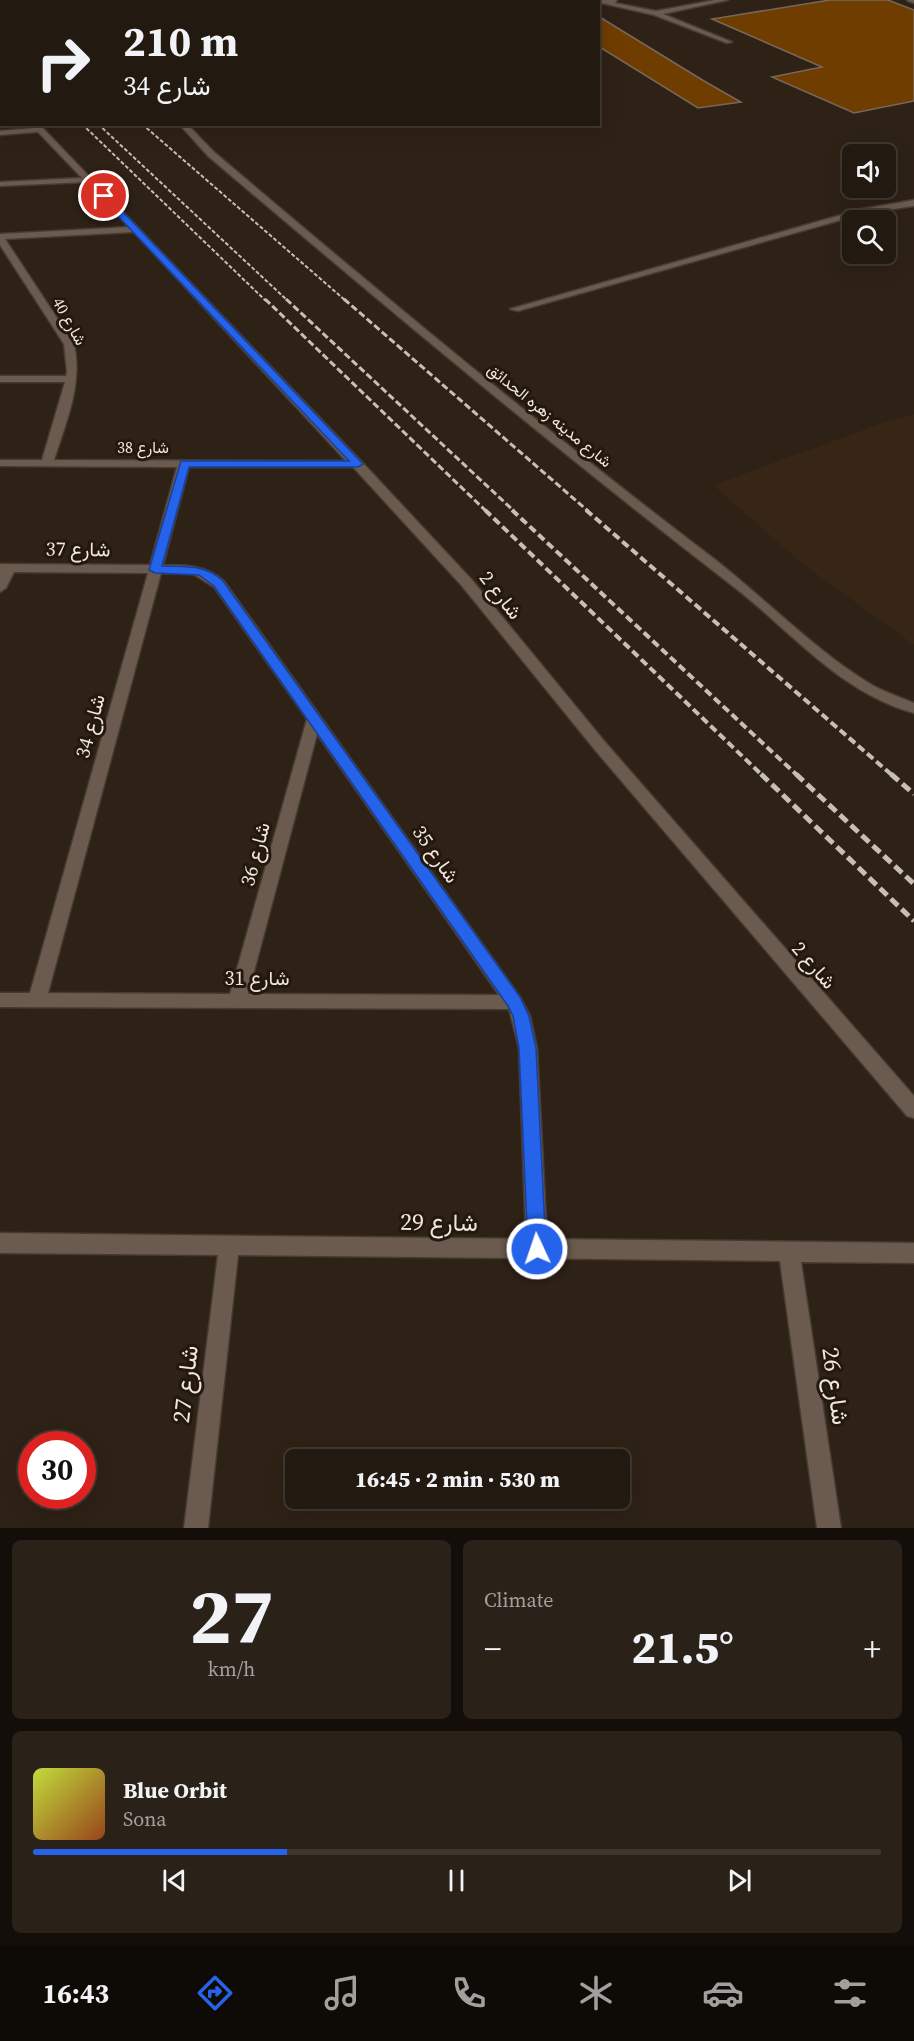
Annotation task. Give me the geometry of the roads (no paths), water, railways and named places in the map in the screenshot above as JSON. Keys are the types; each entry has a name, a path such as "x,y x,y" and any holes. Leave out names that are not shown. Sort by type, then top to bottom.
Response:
{"street":[{"path":"606,3 621,0"},
{"path":"657,13 725,0"},
{"path":"600,2 657,13 729,42"},
{"name":"شارع مدينه زهره الحدائق","path":"184,126 211,154 428,338 588,468 750,593 829,662 869,689 914,708"},
{"path":"0,133 36,128"},
{"name":"شارع 2","path":"36,128 136,229 467,583 600,747 914,1110"},
{"path":"0,184 87,180"},
{"path":"515,309 865,211 914,203"},
{"path":"0,237 136,229"},
{"name":"شارع 40","path":"0,237 69,344 74,364 72,379 47,463"},
{"path":"0,379 72,379"},
{"name":"شارع 38","path":"0,463 358,464"},
{"name":"شارع 34","path":"37,1000 184,464"},
{"path":"0,588 5,568"},
{"name":"شارع 37","path":"5,568 155,570"},
{"name":"شارع 35","path":"155,570 187,569 211,577 514,1002 521,1016 528,1048 537,1249"},
{"name":"شارع 36","path":"237,1001 314,719"},
{"name":"شارع 31","path":"0,1000 514,1002"},
{"name":"شارع 29","path":"0,1244 914,1253"},
{"name":"شارع 27","path":"196,1528 228,1246"},
{"name":"شارع 26","path":"789,1251 829,1528"}],"railway":[{"path":"84,126 266,301"},
{"path":"100,126 288,301"},
{"path":"144,126 346,301"},
{"path":"265,299 486,511"},
{"path":"286,299 514,511"},
{"path":"344,299 588,511"},
{"path":"485,510 763,776"},
{"path":"512,510 798,776"},
{"path":"586,510 893,776"},
{"path":"761,774 914,921"},
{"path":"796,774 914,884"},
{"path":"891,774 914,794"}]}
